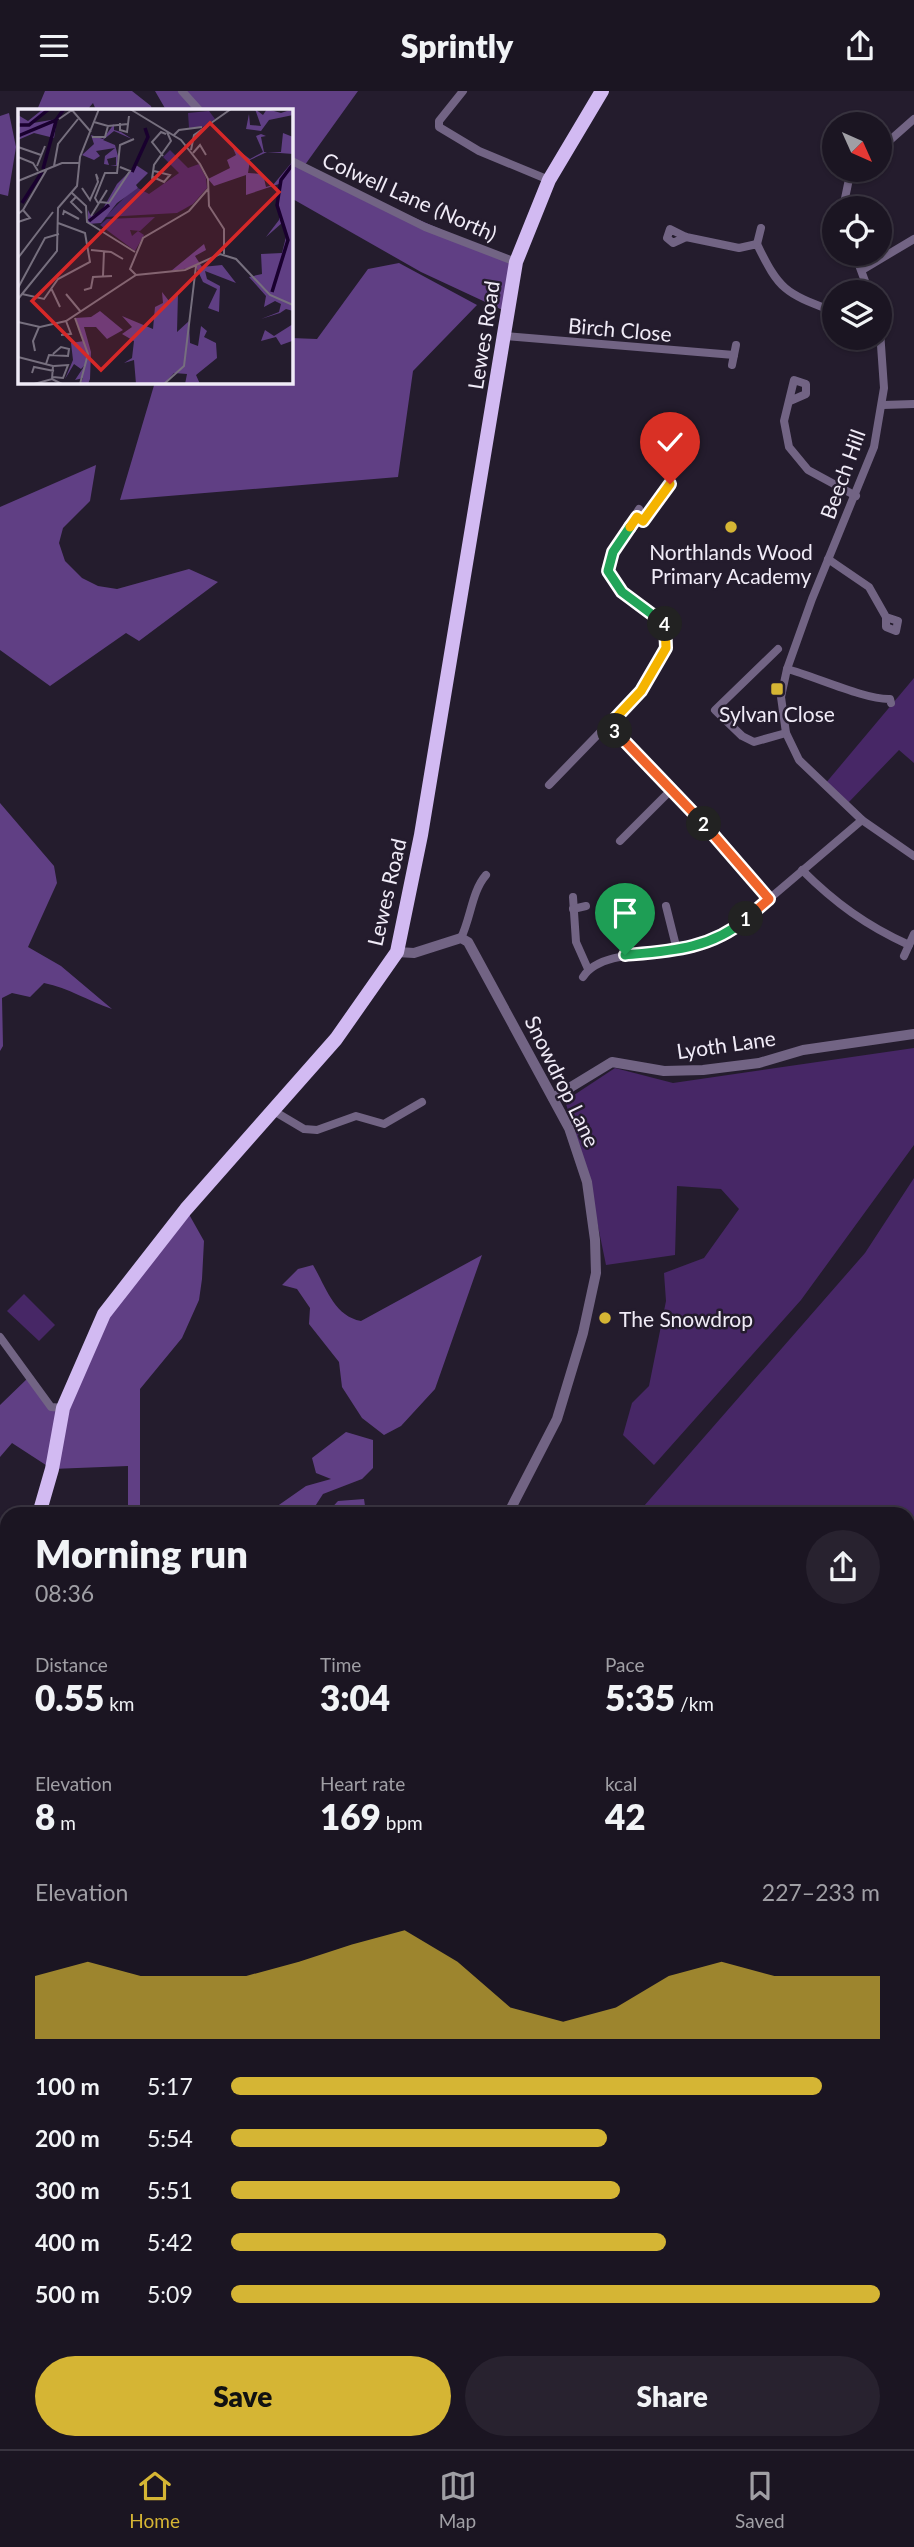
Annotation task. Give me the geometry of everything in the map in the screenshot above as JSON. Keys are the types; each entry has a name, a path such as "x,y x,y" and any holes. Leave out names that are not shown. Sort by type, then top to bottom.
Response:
{"highway":[{"name":"Lewes Road","path":"41,1507 52,1469 63,1408 104,1314 186,1209 336,1039 397,953 421,835 516,262 549,180 602,91"}],"street":[{"path":"183,91 198,109"},
{"path":"463,91 439,121 439,128 479,151 549,180"},
{"path":"892,138 914,119"},
{"name":"Colwell Lane (North)","path":"292,161 425,226 516,262"},
{"path":"761,229 757,244 773,277 789,294 822,306"},
{"path":"687,237 738,249 757,244"},
{"path":"862,270 914,239"},
{"path":"860,266 865,280"},
{"name":"Birch Close","path":"504,336 734,355"},
{"path":"732,365 736,345"},
{"name":"Beech Hill","path":"881,350 883,405 874,447 787,669 781,697 786,733 799,760 862,820 914,856"},
{"path":"790,401 784,421 785,433 797,459 825,482 856,496"},
{"path":"883,405 914,404"},
{"path":"549,785 555,773 609,725 641,691 666,648 665,623 622,592 608,571 613,552 638,513 643,521 670,484"},
{"path":"828,559 869,587 886,617"},
{"path":"778,649 715,710 742,736 754,742 786,733"},
{"path":"787,669 863,693 873,704 890,699 891,703"},
{"path":"609,725 673,788 769,899"},
{"path":"620,841 673,788"},
{"path":"573,897 576,941 585,973 625,955 677,950 711,941 735,928 862,820"},
{"path":"802,870 833,902 861,922 909,945"},
{"path":"397,953 414,953 461,938 473,911 477,885 486,875"},
{"path":"573,909 586,907"},
{"path":"671,910 677,950"},
{"path":"904,956 914,935"},
{"name":"Snowdrop Lane","path":"461,938 478,955 569,1128 587,1182 596,1273 583,1333 557,1419 512,1507"},
{"name":"Lyoth Lane","path":"553,1098 612,1062 664,1071 703,1070 759,1063 803,1050 914,1034"},
{"path":"272,1110 298,1127 317,1130 356,1116 384,1124 422,1102"},
{"path":"0,1337 51,1408 63,1408"}],"shaded area":[{"path":"45,91 132,91 152,109 96,109 93,103 88,109 37,109"},
{"path":"155,91 358,91 302,169 516,262 509,313 421,272 292,199 292,109 165,109"},
{"path":"9,113 16,147 8,196 0,194 0,116"},
{"path":"399,263 477,305 413,371 398,477 120,500 155,383 292,383 292,338 317,339 368,269"},
{"path":"96,465 90,501 63,528 59,543 65,561 82,578 98,586 117,589 189,569 218,582 139,641 126,633 50,686 0,650 0,507"},
{"path":"914,678 914,763 899,750 848,803 825,784"},
{"path":"0,803 54,866 57,883 28,947 61,966 112,1009 44,983 30,997 12,993 2,998 3,1046 0,1051"},
{"path":"914,1048 914,1145 801,1300 654,1465 623,1435 632,1403 649,1386 666,1301 664,1273 704,1258 739,1209 721,1189 677,1186 675,1255 606,1265 585,1163 565,1101 615,1068 673,1083"},
{"path":"914,1178 914,1507 643,1507 865,1253"},
{"path":"186,1209 204,1241 199,1300 182,1338 140,1389 140,1507 128,1507 128,1466 52,1469 12,1443 0,1457 0,1405 29,1377 51,1407 63,1408 104,1314"},
{"path":"482,1255 435,1389 401,1426 384,1435 362,1418 342,1387 339,1362 309,1324 310,1308 297,1289 282,1285 298,1269 313,1265 337,1307 361,1321"},
{"path":"24,1294 55,1325 39,1341 7,1311"},
{"path":"346,1432 373,1440 373,1468 362,1479 323,1494 315,1507 276,1507 306,1486 331,1479 316,1473 312,1458"},
{"path":"364,1499 365,1507 332,1507 338,1501"}],"place":[{"name":"Northlands Wood Primary Academy","path":"731,527"},
{"name":"Sylvan Close","path":"777,689"},
{"name":"The Snowdrop","path":"605,1318"}],"route":[{"path":"625,955 677,950 711,941 735,928 769,899 673,788 609,725 641,691 666,648 665,623 622,592 608,571 613,552 637,517 643,521 670,484"}]}
